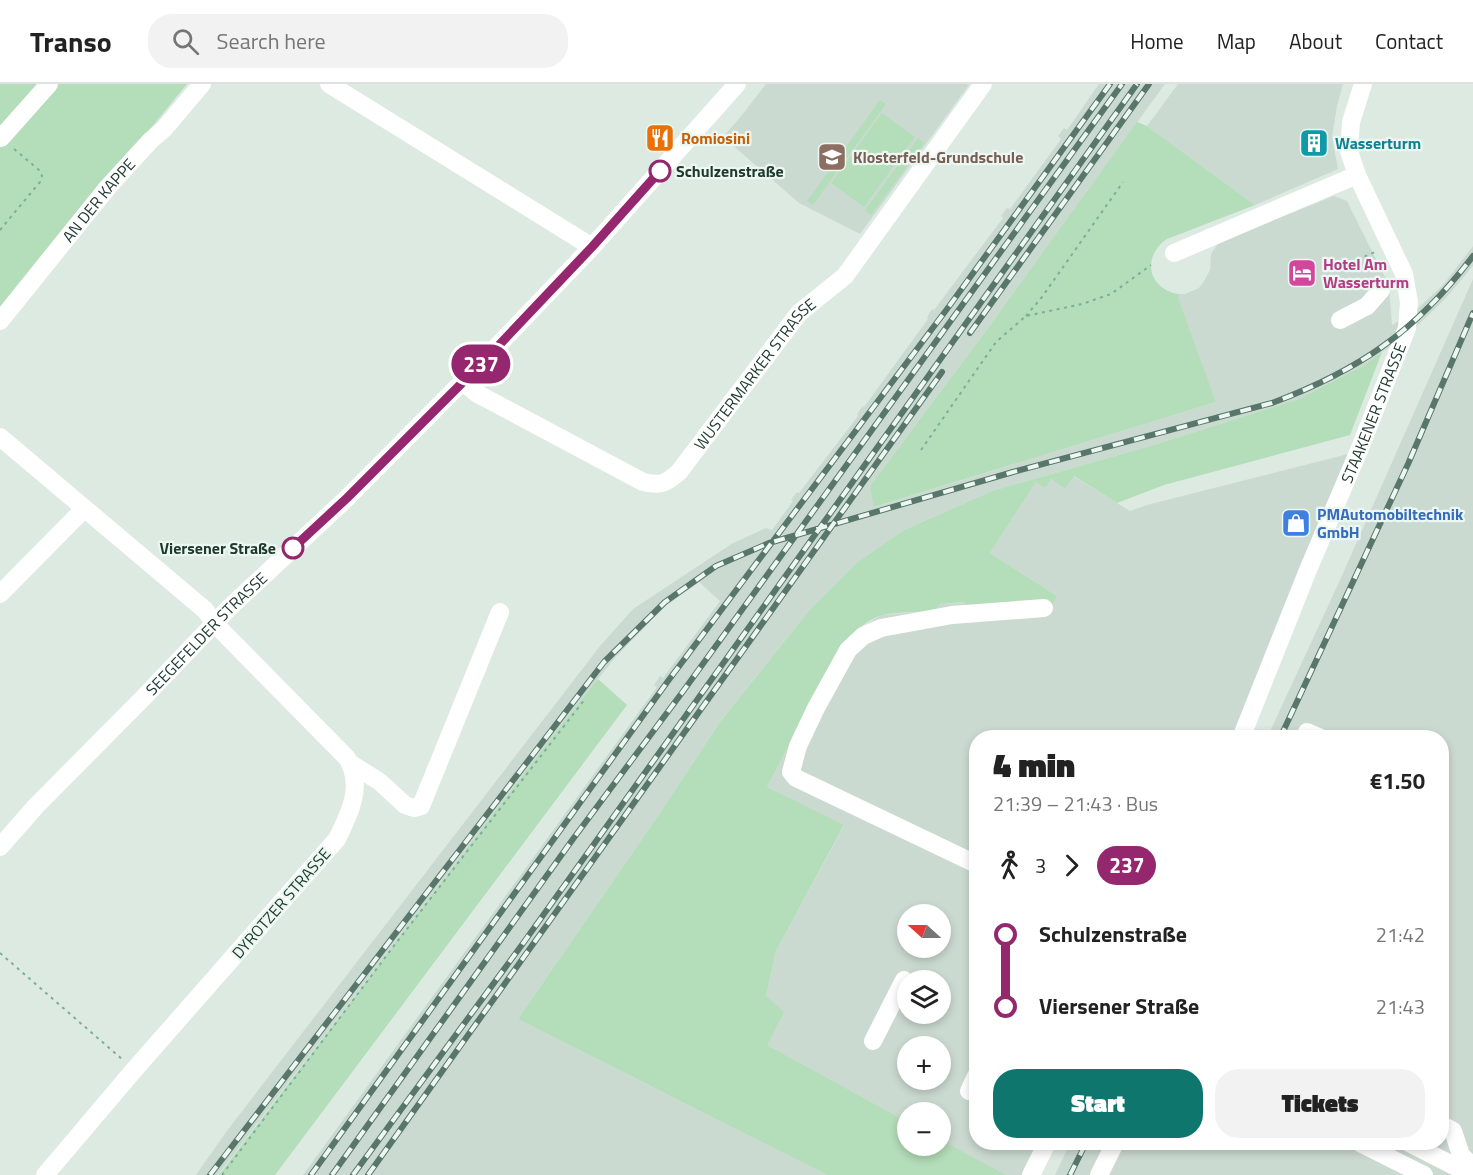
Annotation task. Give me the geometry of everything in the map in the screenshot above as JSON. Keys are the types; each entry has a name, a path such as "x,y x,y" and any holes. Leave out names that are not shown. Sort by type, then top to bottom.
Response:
{"street":[{"path":"1,138 49,84"},
{"name":"AN DER KAPPE","path":"0,321 108,187 164,129 202,84"},
{"path":"329,84 592,247"},
{"name":"SEEGEFELDER STRASSE","path":"0,847 36,806 249,589 347,498 463,382 592,247 737,84"},
{"name":"WUSTERMARKER STRASSE","path":"463,382 476,393 643,482 656,485 667,482 679,472 799,313 845,276 983,84"},
{"name":"STAAKENER STRASSE","path":"1244,730 1407,328 1409,302 1404,274 1357,175 1349,151 1351,122 1363,84"},
{"path":"1174,254 1357,175"},
{"path":"1340,320 1367,306 1381,290"},
{"path":"0,437 205,610 215,624 350,763 380,782 405,805 414,808 421,806 500,612"},
{"path":"0,594 84,509"},
{"path":"969,861 796,778 791,772 798,746 848,650 863,636 881,628 952,615 1044,608"},
{"name":"DYROTZER STRASSE","path":"45,1175 134,1070 337,840 348,819 355,798 355,779 350,763"},
{"path":"873,1041 897,994"},
{"path":"1449,1129 1453,1131 1461,1155 1473,1168"},
{"path":"1031,1175 1044,1150"},
{"path":"1099,1175 1112,1150"},
{"path":"1374,1150 1424,1175"},
{"path":"1423,1150 1462,1170 1473,1168"}],"path":[{"path":"0,230 40,182 42,176 39,170 1,138"},
{"path":"921,450 996,342 1026,316 1042,297 1123,182"},
{"path":"1344,266 1391,245"},
{"path":"1026,316 1082,304 1111,294 1151,264"},
{"path":"222,1175 393,947 585,699"},
{"path":"0,953 134,1070"}],"shaded area":[{"name":"Klosterfeld-Grundschule","path":"766,84 969,85 860,234 799,203 723,137"},
{"path":"1099,84 1165,84 870,486 875,507 1216,402 1178,301 1178,294 1185,294 1199,288 1210,270 1211,254 1219,242 1334,196 1347,201 1389,285 1392,325 1419,307 1443,285 1473,246 1473,266 1445,299 1417,326 1363,366 1299,399 1157,444 992,491 902,531 855,564 811,608 720,722 518,1019 827,1175 303,1175 657,687 654,685 660,676 663,678 720,601 699,582 664,607 614,659 218,1175 196,1175 226,1132 600,646 633,609 733,543 766,528 772,530 793,501 791,500 797,492 799,493 858,416 857,414 928,319 932,309 934,310 1003,218 1001,216 1007,208 1010,209 1061,139 1058,136 1064,128 1067,130"},
{"path":"1178,84 1343,84 1332,137 1338,169 1255,205 1147,126"},
{"path":"1473,279 1473,1175 1055,1175 1067,1150 1449,1150 1449,730 1271,730 1340,580"},
{"path":"1368,449 1251,730 969,730 969,1150 1053,1150 1041,1175 1005,1175 951,1146 951,1102 897,1102 897,1118 767,1045 766,996 776,951 844,826 767,787 841,646 849,636 881,615 934,611 940,604 1057,596 990,553 1036,482 1073,476 1130,511"}],"green space":[{"path":"0,84 187,84 0,312"},
{"path":"880,100 886,104 813,205 807,201"},
{"path":"882,113 915,137 864,207 831,183"},
{"path":"1137,122 1147,126 1255,205 1167,239 1159,246 1151,262 1154,278 1168,291 1178,294 1216,402 874,507 870,486"},
{"path":"918,138 924,143 871,215 865,210"},
{"path":"1382,352 1350,435 1164,485 1117,503 1074,476 1065,488 1051,479 1045,488 1036,482 990,553 1057,596 1049,610 971,610 964,602 940,604 935,611 888,614 871,620 854,632 841,646 767,787 844,825 776,951 766,996 784,1012 767,1045 897,1116 897,1156 951,1156 951,1145 1006,1175 827,1175 518,1019 720,722 811,608 855,564 902,531 992,491 1157,444 1299,399 1363,366"},
{"path":"598,679 627,705 275,1175 219,1175 542,750"}],"railway":[{"path":"311,1175 668,681 950,305 1110,84"},
{"path":"332,1175 573,839 684,690 1122,84"},
{"path":"353,1175 524,942 1137,84"},
{"path":"970,333 1149,84"},
{"path":"210,1175 604,662 665,602 716,566 769,543 1013,472 1272,403 1304,390 1359,362 1408,327 1452,282 1473,256"},
{"path":"1284,730 1408,464 1473,313"},
{"path":"368,1175 942,372"},
{"path":"1070,1175 1082,1150"}],"bus line":[{"name":"237","path":"293,548 324,521 482,363 592,247 660,171"}],"place":[{"name":"Romiosini","path":"660,138"},
{"name":"Wasserturm","path":"1314,143"},
{"name":"Klosterfeld-Grundschule","path":"832,157"},
{"name":"Schulzenstraße","path":"660,171"},
{"name":"Hotel Am Wasserturm","path":"1302,273"},
{"name":"PMAutomobiltechnik GmbH","path":"1296,523"},
{"name":"Viersener Straße","path":"293,548"}]}
